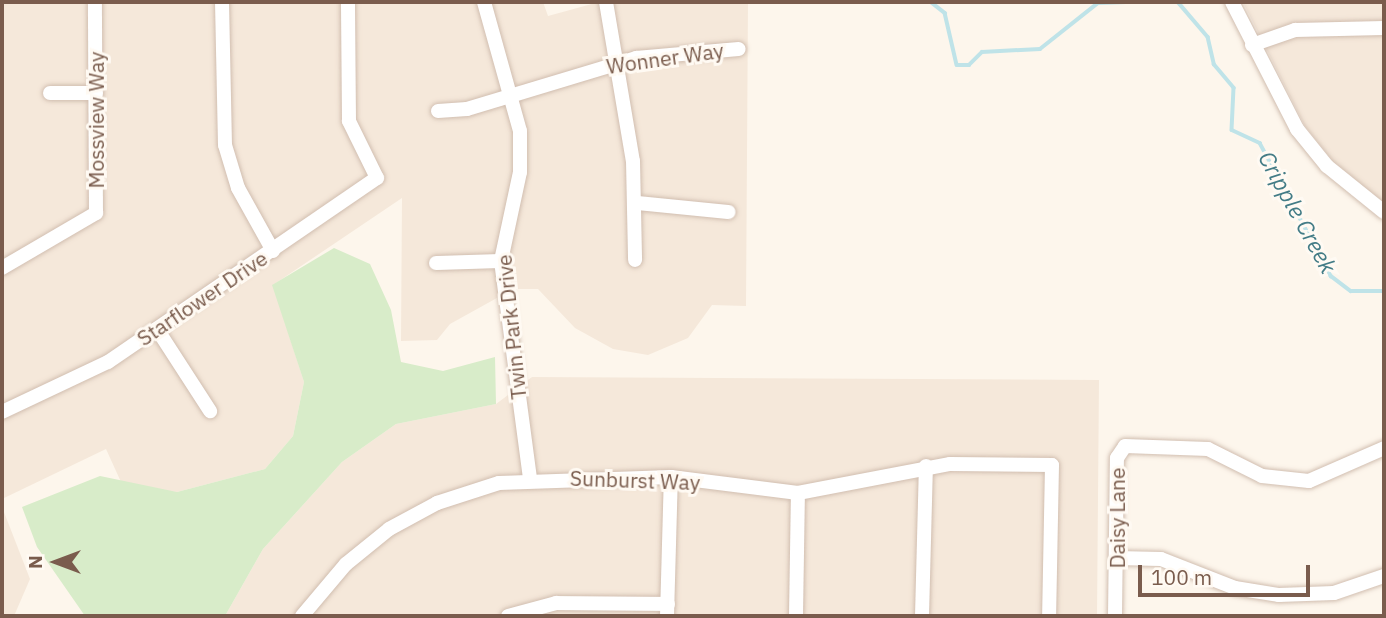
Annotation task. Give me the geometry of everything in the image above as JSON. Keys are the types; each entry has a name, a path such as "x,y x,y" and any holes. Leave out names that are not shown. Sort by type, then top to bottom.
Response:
{"street":[{"name":"Mossview Way","path":"2,268 96,213 95,2"},
{"path":"222,2 225,145 238,188 273,251"},
{"name":"Starflower Drive","path":"2,412 89,372 273,251 377,177 349,121 348,2"},
{"name":"Twin Park Drive","path":"484,2 511,95 522,151 501,261 530,479"},
{"path":"606,2 636,203 635,260"},
{"path":"1232,2 1252,46 1310,147 1383,209"},
{"path":"1252,46 1295,30 1384,28"},
{"name":"Wonner Way","path":"438,111 511,95 617,62 739,49"},
{"path":"50,93 96,93"},
{"path":"636,203 729,212"},
{"path":"436,262 501,261"},
{"path":"157,329 210,411"},
{"name":"Daisy Lane","path":"1115,616 1117,458 1125,446 1208,449 1262,476 1309,481 1384,448"},
{"name":"Sunburst Way","path":"302,616 346,564 408,518 468,492 530,479 671,477 798,493 843,489 926,466 1052,465 1049,616"},
{"path":"922,616 926,466"},
{"path":"508,616 566,603 668,610 671,477"},
{"path":"796,616 798,493"},
{"path":"1117,558 1161,559 1235,588 1279,595 1334,593 1384,576"}],"shaded area":[{"path":"2,2 543,2 548,16 599,2 748,2 746,306 712,305 688,338 648,355 613,349 575,328 538,289 513,289 450,324 437,340 401,341 402,198 273,285 304,382 293,436 265,469 177,492 145,489 121,482 106,449 2,499"},
{"path":"1243,2 1384,2 1384,203 1334,163 1305,126"},
{"path":"532,377 1099,380 1097,616 225,616 263,549 342,462 396,424 496,404"},
{"path":"2,507 30,579 14,616 2,616"}],"green space":[{"path":"334,248 370,264 391,310 401,362 443,371 495,357 496,404 396,424 342,462 263,549 225,616 85,616 37,547 22,507 100,476 177,492 265,469 293,436 304,382 272,285"}],"waterway":[{"name":"Cripple Creek","path":"931,2 945,13 957,65 969,65 982,52 1040,49 1098,3 1133,2"},
{"name":"Cripple Creek","path":"1178,2 1208,37 1214,64 1234,88 1232,130 1260,143 1331,276 1351,291 1384,291"}]}
